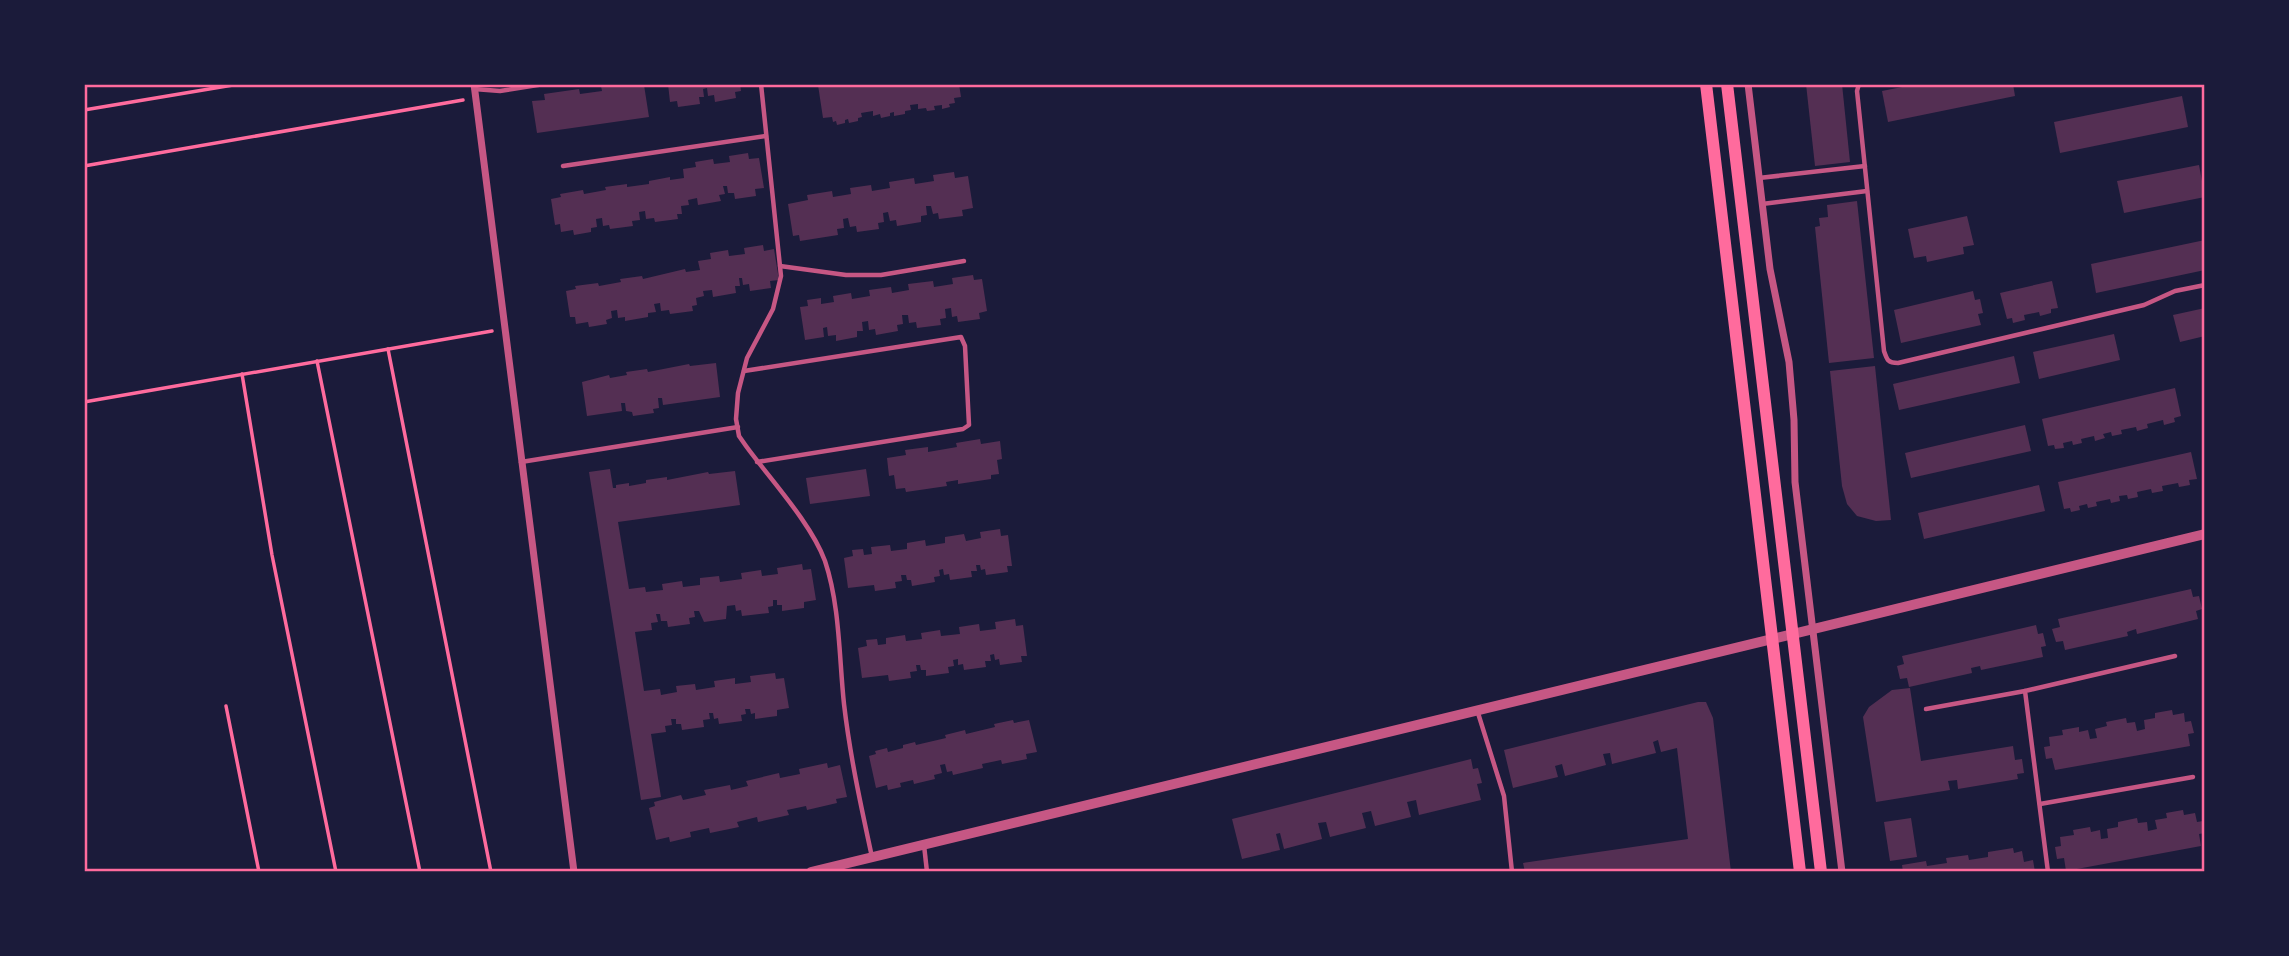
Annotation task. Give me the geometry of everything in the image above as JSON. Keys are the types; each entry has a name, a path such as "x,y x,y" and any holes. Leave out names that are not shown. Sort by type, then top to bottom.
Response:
{"main road":[{"path":"1706,84 1800,872"},
{"path":"1727,84 1821,872"}],"street":[{"path":"1748,84 1770,269 1789,362 1795,482 1842,872"},
{"path":"474,90 574,872"},
{"path":"811,872 2205,534"}],"lane":[{"path":"474,90 500,91 544,84"},
{"path":"761,84 780,266 779,293 743,371 738,393 739,436 814,537 825,561 836,621 844,706 857,791 873,857"},
{"path":"1859,84 1857,91 1884,351 1891,363 2144,305 2175,292 2205,285"},
{"path":"563,166 766,136"},
{"path":"1759,178 1865,166"},
{"path":"1762,204 1867,191"},
{"path":"780,266 846,275 881,275 964,261"},
{"path":"743,371 961,337 965,346 969,425 962,429 757,462"},
{"path":"521,462 738,427"},
{"path":"1926,709 2025,691 2175,656"},
{"path":"2025,691 2049,872"},
{"path":"1478,711 1504,796 1512,872"},
{"path":"2040,804 2193,777"},
{"path":"924,845 927,872"}],"path":[{"path":"84,110 239,84"},
{"path":"84,166 474,90"},
{"path":"84,401 504,329"},
{"path":"388,349 491,872"},
{"path":"317,361 420,872"},
{"path":"242,374 272,555 336,872"},
{"path":"226,706 259,872"}],"building":[{"path":"668,84 740,84 741,91 735,92 736,98 715,102 714,95 708,96 707,88 703,89 704,97 699,97 700,104 678,107 677,101 670,102"},
{"path":"959,84 961,97 954,98 955,103 942,109 942,105 927,111 926,108 918,109 918,104 910,105 911,110 905,111 905,114 894,116 894,112 881,118 880,114 873,116 873,111 861,113 862,117 858,118 858,121 849,123 848,119 837,125 832,117 823,118 818,85"},
{"path":"1806,84 1842,84 1850,162 1815,166"},
{"path":"1917,84 2013,84 2015,96 1888,122 1882,91"},
{"path":"644,85 649,117 537,133 532,101 545,100 544,94 579,89 580,94 602,91 601,86"},
{"path":"2182,96 2188,127 2060,153 2054,122"},
{"path":"748,153 749,159 759,158 764,188 755,189 756,196 735,199 734,193 728,193 727,186 723,186 725,194 719,195 721,201 698,205 697,198 688,200 689,205 681,206 682,214 677,214 678,219 655,222 654,218 646,219 645,211 639,212 640,220 632,221 633,226 610,229 609,225 603,226 602,218 596,219 597,227 591,228 591,232 574,235 573,230 561,232 560,224 555,225 551,199 561,197 560,194 583,190 584,194 606,190 605,187 649,184 649,181 670,177 670,180 684,178 683,169 696,167 695,162 713,159 714,164 730,162 729,156"},
{"path":"2199,165 2205,197 2124,213 2117,181"},
{"path":"954,172 955,178 968,176 973,208 962,210 963,216 939,219 938,213 933,214 931,206 926,206 927,215 921,216 921,222 897,226 896,220 890,221 888,212 883,213 884,222 878,223 879,229 857,232 856,226 850,227 848,218 843,219 844,228 837,229 838,235 800,241 799,235 793,236 788,204 808,200 807,195 832,191 833,197 851,194 850,188 871,185 872,191 890,188 889,182 914,178 915,184 934,181 933,175"},
{"path":"1857,201 1874,358 1829,363 1815,227 1820,226 1819,218 1828,217 1827,205"},
{"path":"1967,216 1974,245 1963,247 1964,254 1927,262 1926,256 1914,258 1908,229"},
{"path":"2205,240 2205,270 2096,293 2091,264"},
{"path":"763,245 764,251 774,249 779,280 770,281 771,288 750,291 749,284 743,285 742,278 739,278 740,286 735,286 736,293 713,297 712,290 703,291 704,296 696,298 697,305 692,306 693,311 670,314 669,310 661,311 660,303 654,304 656,312 648,313 648,317 625,321 625,317 618,318 617,310 611,311 612,318 606,320 607,324 589,327 588,322 576,324 575,317 570,317 566,291 576,289 575,286 598,283 599,286 621,282 620,279 642,276 643,279 685,269 686,272 700,270 698,261 711,259 710,253 728,250 729,256 745,254 744,248"},
{"path":"973,275 974,280 982,279 987,311 979,313 980,319 958,322 957,316 952,317 951,308 945,309 946,318 940,319 941,325 917,328 916,322 909,323 908,315 902,315 903,324 897,325 898,331 876,335 875,329 869,330 868,321 862,322 863,331 857,331 857,337 836,341 836,335 828,336 827,327 823,328 824,337 805,340 800,307 808,306 807,300 821,298 821,304 834,302 833,296 851,293 852,299 870,296 869,290 891,287 892,293 909,290 908,284 933,281 934,287 953,284 952,278"},
{"path":"2052,281 2058,308 2040,316 2039,312 2024,315 2025,320 2013,323 2012,318 2007,319 2000,293"},
{"path":"1973,291 1975,300 1980,299 1983,313 1978,314 1981,325 1901,343 1894,310"},
{"path":"2205,308 2205,336 2180,342 2173,315"},
{"path":"2114,334 2120,360 2039,379 2033,352"},
{"path":"2014,356 2020,383 1899,410 1893,384"},
{"path":"716,363 720,397 663,405 662,398 658,398 659,408 653,409 654,413 633,416 632,412 626,411 625,403 621,403 622,411 587,416 582,382 647,369 648,372 689,364"},
{"path":"1875,366 1891,520 1876,521 1857,516 1847,504 1842,486 1830,371"},
{"path":"2175,388 2181,416 2174,418 2175,422 2164,425 2163,420 2147,424 2148,428 2137,431 2136,427 2121,430 2122,434 2103,434 2105,438 2095,441 2094,436 2081,439 2082,443 2063,443 2064,448 2055,449 2054,445 2048,446 2042,419"},
{"path":"2025,425 2031,451 1911,478 1905,453"},
{"path":"980,439 981,444 1000,441 1002,459 997,460 999,474 991,475 991,479 958,484 958,480 946,482 947,486 906,492 905,488 896,489 894,475 889,476 887,458 906,455 905,450 928,447 928,452 957,447 956,443"},
{"path":"2191,452 2197,479 2189,480 2190,485 2179,487 2178,483 2162,486 2163,491 2152,493 2151,489 2137,492 2138,497 2128,499 2127,495 2119,496 2120,501 2111,503 2110,499 2096,502 2097,506 2088,508 2087,504 2079,506 2080,510 2071,512 2070,508 2064,509 2058,482"},
{"path":"610,469 613,488 616,488 616,485 629,483 629,486 667,477 667,480 708,472 735,471 740,505 618,522 629,589 645,587 646,592 663,590 662,584 682,581 683,587 700,585 700,578 719,576 720,582 742,579 741,573 761,570 762,576 778,574 777,568 802,564 803,570 811,569 816,600 804,602 804,608 782,611 782,605 777,605 777,600 773,600 773,606 768,607 769,613 742,616 741,610 736,611 735,605 727,606 726,619 704,622 699,611 694,611 695,617 689,618 690,624 668,627 667,621 661,621 660,614 656,614 658,622 651,623 652,630 635,632 644,691 660,689 661,695 677,692 676,686 695,684 696,690 715,687 714,681 735,678 735,684 751,682 750,676 775,673 776,679 784,678 789,708 777,710 777,716 755,719 755,713 751,714 750,709 745,709 746,714 741,715 742,721 719,724 718,718 714,719 713,713 709,713 710,719 703,720 704,727 682,730 681,724 676,724 676,719 671,719 672,725 665,726 666,732 651,734 661,797 641,800 589,472"},
{"path":"866,469 870,496 810,504 806,478"},
{"path":"2039,485 2045,511 1924,539 1918,513"},
{"path":"1000,529 1001,536 1008,535 1012,566 1007,566 1008,572 986,575 985,569 981,570 980,565 976,565 977,571 971,571 972,577 950,580 949,574 944,575 943,569 939,570 940,576 934,577 935,582 912,586 906,575 901,575 902,581 895,582 896,588 875,591 874,585 848,588 844,558 853,556 852,550 863,549 864,555 872,554 871,547 890,545 891,551 907,549 907,543 925,540 926,546 945,543 945,537 964,534 966,541 981,538 980,532"},
{"path":"2191,589 2193,597 2199,596 2202,609 2196,611 2198,619 2137,634 2136,629 2127,632 2128,636 2065,650 2063,641 2056,642 2052,629 2060,627 2058,619"},
{"path":"1015,619 1016,626 1023,625 1027,656 1021,656 1022,662 1000,665 994,654 990,655 991,661 985,661 986,667 964,670 963,664 958,665 958,659 953,660 954,666 948,667 949,673 926,676 926,670 921,670 920,665 916,665 917,671 910,672 911,678 889,681 888,675 862,678 858,648 867,646 866,640 877,639 878,645 886,644 886,638 905,635 906,641 922,639 921,633 940,630 941,636 960,634 959,627 979,624 980,631 996,629 995,622"},
{"path":"2036,625 2038,634 2043,633 2046,646 2041,647 2043,657 1981,670 1980,666 1971,668 1972,673 1909,687 1907,678 1900,679 1897,666 1904,664 1902,656"},
{"path":"1910,688 1921,761 2013,746 2015,760 2022,759 2024,773 2017,774 2018,779 1958,789 1957,780 1948,781 1950,790 1876,802 1863,717 1869,707 1892,690"},
{"path":"1706,702 1713,718 1731,872 1678,872 1678,869 1673,872 1525,872 1523,863 1688,839 1677,748 1661,752 1658,740 1653,742 1656,753 1612,764 1610,753 1603,754 1606,765 1565,776 1562,764 1555,766 1558,777 1513,788 1504,750"},
{"path":"2172,710 2173,715 2184,713 2185,722 2191,721 2194,733 2188,734 2190,746 2055,770 2052,758 2046,759 2044,747 2050,746 2049,737 2063,735 2062,730 2079,727 2079,732 2088,730 2090,739 2097,738 2095,729 2107,726 2106,722 2126,718 2127,723 2135,722 2137,731 2145,729 2144,720 2155,718 2155,713"},
{"path":"1013,720 1014,723 1029,720 1037,752 1026,754 1027,759 1002,764 1001,760 982,764 983,768 953,775 952,771 947,772 945,764 940,765 942,773 934,775 935,779 914,784 913,780 900,783 901,787 888,790 887,785 876,788 869,756 876,754 875,751 887,748 888,752 903,748 903,745 946,738 945,735 965,730 966,734"},
{"path":"1471,759 1473,769 1478,768 1482,783 1477,784 1481,800 1419,815 1416,800 1407,802 1411,817 1375,826 1371,811 1362,813 1366,828 1330,837 1326,822 1318,823 1322,839 1284,849 1280,833 1276,834 1280,850 1242,859 1232,819"},
{"path":"827,763 828,768 840,765 847,797 836,799 837,803 807,810 806,806 787,810 789,815 758,822 757,817 737,822 739,827 710,833 709,828 690,832 691,837 670,842 669,837 656,840 649,808 655,806 654,802 681,795 683,800 706,795 704,790 730,785 731,790 748,786 746,781 779,773 780,778 800,774 799,769"},
{"path":"2183,810 2184,815 2195,813 2197,822 2203,821 2205,833 2199,834 2201,846 2066,871 2064,858 2057,859 2055,847 2061,846 2060,837 2074,835 2073,830 2090,827 2091,832 2100,830 2101,839 2108,838 2107,829 2118,827 2118,822 2137,818 2138,823 2147,822 2148,831 2157,829 2155,820 2167,818 2166,813"},
{"path":"1911,818 1917,857 1890,861 1884,822"},
{"path":"2013,848 2014,853 2022,851 2024,862 2033,860 2035,872 1903,872 1902,865 1926,861 1927,866 1947,863 1946,858 1968,855 1969,860 1988,857 1988,852"}]}
